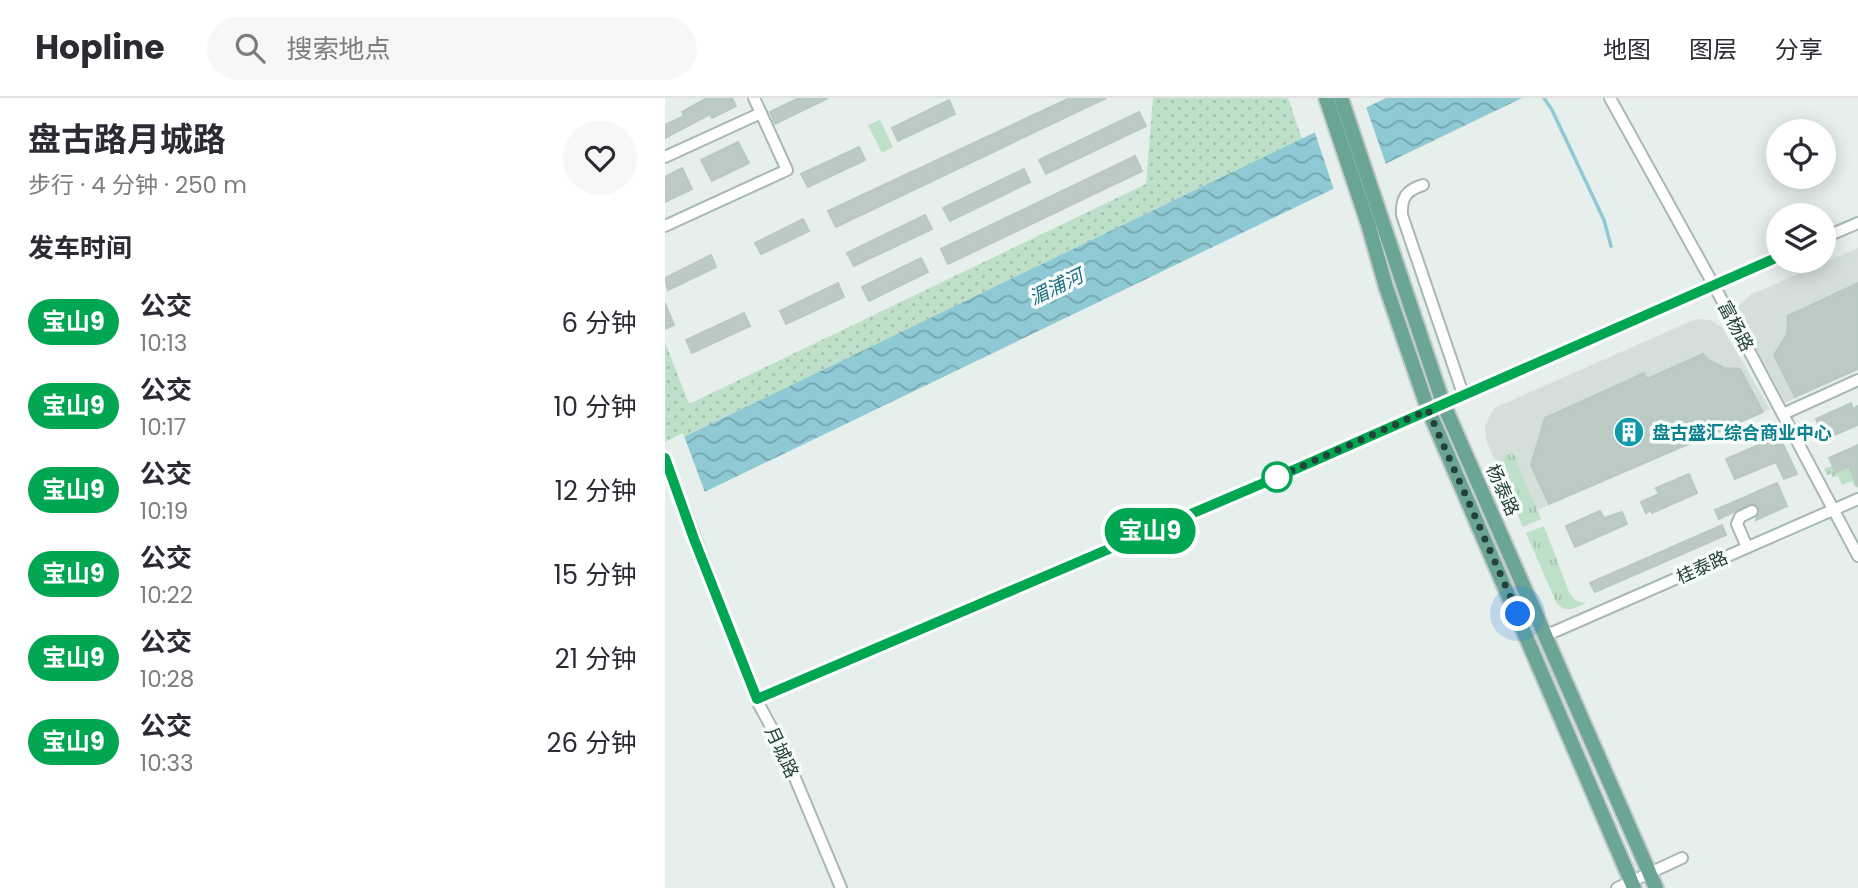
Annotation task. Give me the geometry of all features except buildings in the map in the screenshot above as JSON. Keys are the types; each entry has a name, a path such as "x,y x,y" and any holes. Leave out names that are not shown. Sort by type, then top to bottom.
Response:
{"main road":[{"name":"杨泰路","path":"1326,98 1444,403 1656,888"},
{"name":"杨泰路","path":"1341,98 1375,224 1385,287 1428,410 1540,664 1632,885"}],"street":[{"path":"665,226 787,170 754,98"},
{"name":"富杨路","path":"1610,98 1714,285 1858,556"},
{"path":"665,157 761,113"},
{"path":"1423,185 1404,195 1402,215 1463,394"},
{"path":"1836,232 1858,223"},
{"path":"757,699 1273,479 1766,262"},
{"path":"1783,414 1858,380"},
{"name":"月城路","path":"665,458 757,699 782,747 841,888"},
{"name":"桂泰路","path":"1547,635 1858,499"},
{"path":"1747,547 1737,524 1740,517 1752,512"},
{"path":"1617,888 1632,885 1649,873 1682,858"}],"shaded area":[{"name":"盘古盛汇综合商业中心","path":"1858,248 1858,369 1785,403 1740,318 1738,307 1750,295 1801,273 1836,273 1836,258"},
{"name":"盘古盛汇综合商业中心","path":"1696,319 1710,320 1722,327 1770,409 1519,518 1486,440 1485,425 1494,408"}],"green space":[{"path":"1153,98 1288,98 1302,139 665,446 665,342 689,404 1146,184"},
{"path":"880,120 893,147 882,153 868,125"},
{"path":"1511,452 1516,457 1541,519 1523,527 1496,465"},
{"path":"1833,465 1836,472 1849,466 1854,477 1858,475 1858,486 1855,487 1852,481 1842,485 1838,476 1827,475 1824,469"},
{"path":"1544,526 1569,592 1576,600 1587,602 1575,608 1563,608 1556,602 1526,533"}],"water":[{"name":"湄浦河","path":"1386,98 1522,98 665,511 665,446"}],"pier":[{"path":"1365,104 1387,167 1362,179 1342,116"},
{"path":"1338,118 1359,181 1335,193 1314,130"},
{"path":"683,433 706,495 665,514 665,442"}],"waterway":[{"path":"1544,98 1604,220 1611,246"}],"bus line":[{"name":"宝山9","path":"665,458 757,699 1273,479 1766,262"}],"place":[{"name":"盘古盛汇综合商业中心","path":"1629,432"}],"route":[{"path":"1277,477 1273,479 1428,410 1518,614"}]}
